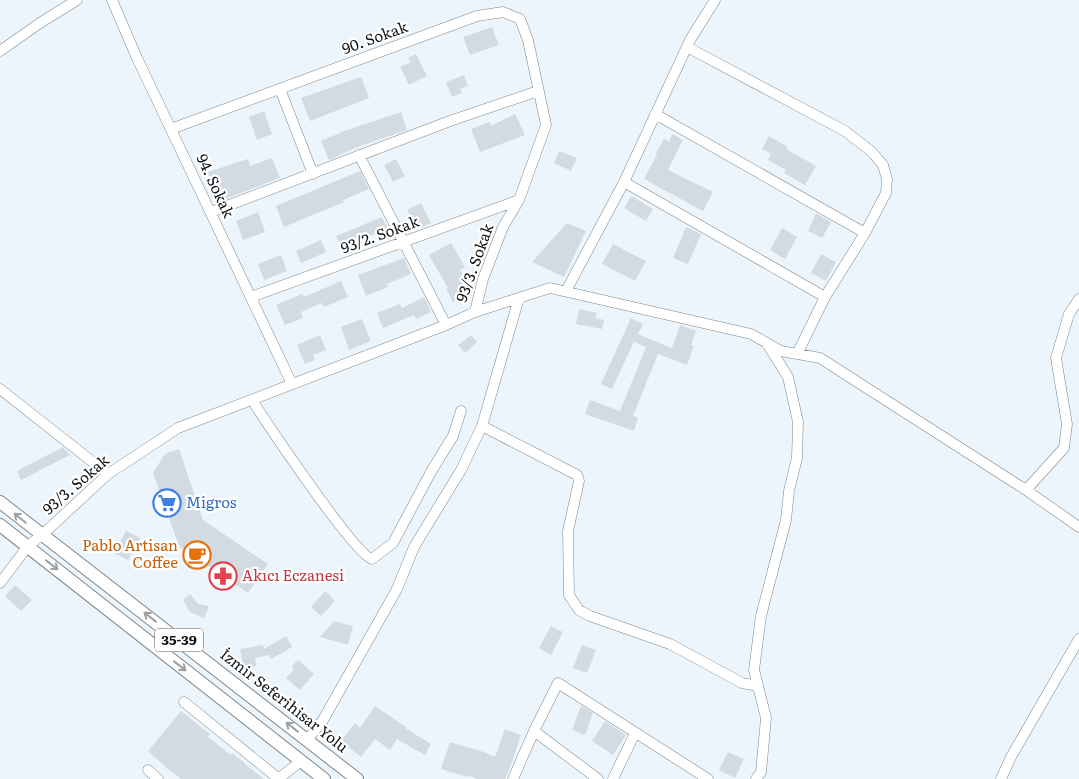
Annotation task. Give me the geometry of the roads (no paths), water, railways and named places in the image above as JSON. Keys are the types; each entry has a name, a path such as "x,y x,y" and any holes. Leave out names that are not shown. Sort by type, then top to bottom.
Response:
{"main road":[{"name":"İzmir Seferihisar Yolu","path":"0,502 357,779"},
{"name":"35-39","path":"0,525 324,779"}],"street":[{"path":"0,52 40,22 77,0"},
{"name":"94. Sokak","path":"112,0 292,384"},
{"path":"566,291 624,182 687,47 715,0"},
{"name":"90. Sokak","path":"171,129 477,16 503,12 520,19 528,40 538,91"},
{"path":"687,47 845,131 872,152 883,165 886,193 865,234 825,297 797,354"},
{"path":"280,90 312,174"},
{"path":"211,212 359,155 538,91"},
{"name":"93/3. Sokak","path":"0,583 28,546 108,474 178,428 446,325 475,312 483,279 503,228 519,200 546,126 538,91"},
{"path":"655,114 865,234"},
{"path":"359,155 446,325"},
{"path":"624,182 825,297"},
{"name":"93/2. Sokak","path":"250,297 519,200"},
{"path":"475,312 550,288 751,334 782,351 820,358 1026,490 1079,527"},
{"path":"308,740 323,720 397,589 414,547 461,470 482,426 519,298"},
{"path":"1026,490 1064,448 1067,424 1056,358 1070,314 1079,299"},
{"path":"756,779 761,772 766,718 754,670 761,616 786,520 789,491 797,458 798,431 798,422 788,377 766,342"},
{"path":"0,389 108,474"},
{"path":"252,400 290,458 368,558 372,558 393,543 432,470 453,436 461,411"},
{"path":"482,426 577,475 579,481 568,530 570,595 579,610 590,616 670,644 742,683 758,686"},
{"path":"1001,779 1011,757 1079,640"},
{"path":"514,779 534,731 558,683 708,779"},
{"path":"184,702 279,779 301,761"},
{"path":"534,731 598,779"},
{"path":"613,779 635,733"},
{"path":"148,770 158,779"}],"place":[{"name":"Migros","path":"167,503"},
{"name":"Pablo Artisan Coffee","path":"197,555"},
{"name":"Akıcı Eczanesi","path":"223,576"}]}
